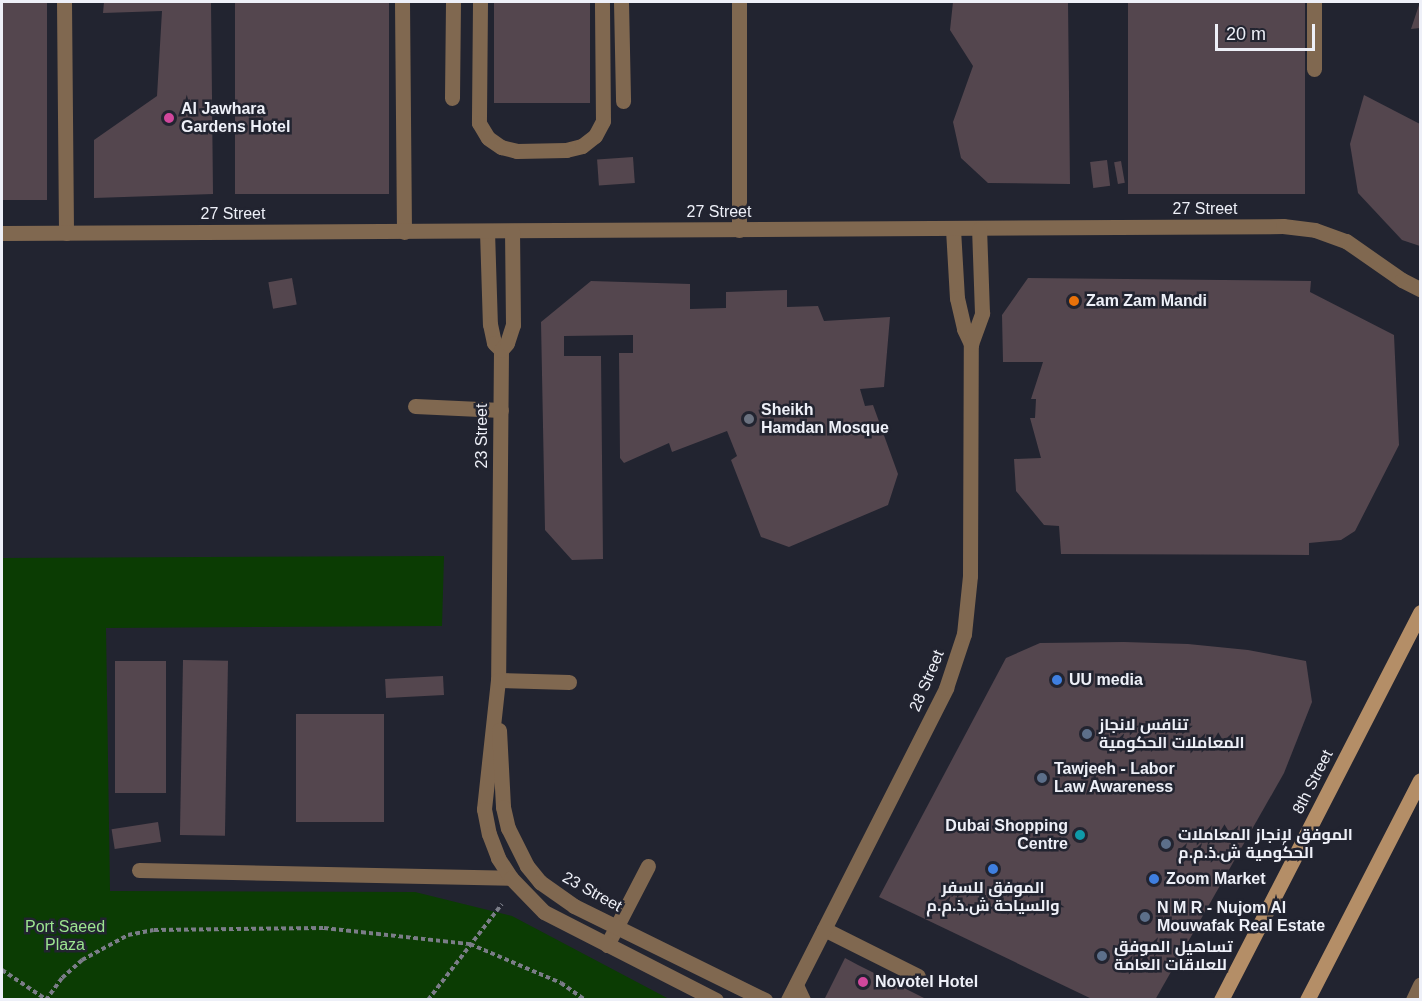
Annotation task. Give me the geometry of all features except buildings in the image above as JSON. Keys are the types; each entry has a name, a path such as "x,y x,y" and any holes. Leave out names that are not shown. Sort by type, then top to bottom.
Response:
{"street":[{"path":"64,2 66,233"},
{"path":"402,2 404,232"},
{"path":"452,98 453,2"},
{"path":"480,2 479,123 488,138 501,147 517,151 566,150 582,146 595,136 603,121 602,2"},
{"path":"621,2 623,100"},
{"path":"739,2 739,230"},
{"path":"1314,2 1314,69"},
{"name":"27 Street","path":"2,234 1283,226 1315,230 1346,241 1420,289"},
{"name":"28 Street","path":"788,999 946,688 964,634 970,576 971,344 958,306 953,229"},
{"name":"28 Street","path":"971,344 982,313 979,229"},
{"name":"23 Street","path":"487,231 490,324 494,343 501,350"},
{"name":"23 Street","path":"512,231 513,325 507,343 501,350 497,703 483,809 498,858 511,878 544,912 716,999"},
{"path":"415,406 501,410"},
{"name":"8th Street","path":"1221,999 1420,612"},
{"path":"498,680 569,682"},
{"name":"23 Street","path":"497,703 503,807 508,828 516,848 540,882 556,895 615,926 765,999"},
{"path":"1307,999 1420,780"},
{"path":"607,945 648,866"},
{"path":"139,870 511,878"},
{"path":"824,929 918,976"},
{"path":"796,985 803,999"},
{"path":"1413,999 1420,985"}],"path":[{"path":"428,999 501,903 511,908"},
{"path":"2,970 47,999 62,978 82,960 128,935 154,930 324,928 470,944 561,983 585,999"}],"green space":[{"name":"Port Saeed Plaza","path":"444,556 442,626 106,628 110,891 415,892 512,916 669,999 2,999 2,558"}],"place":[{"name":"Al Jawhara Gardens Hotel","path":"169,118"},
{"name":"Zam Zam Mandi","path":"1074,301"},
{"name":"Sheikh Hamdan Mosque","path":"749,419"},
{"name":"UU media","path":"1057,680"},
{"name":"تنافس لانجاز المعاملات الحكومية","path":"1087,734"},
{"name":"Tawjeeh - Labor Law Awareness","path":"1042,778"},
{"name":"Dubai Shopping Centre","path":"1080,835"},
{"name":"الموفق لإنجاز المعاملات الحكومية ش.ذ.م.م","path":"1166,844"},
{"name":"الموفق للسفر والسياحة ش.ذ.م.م","path":"993,869"},
{"name":"Zoom Market","path":"1154,879"},
{"name":"N M R - Nujom Al Mouwafak Real Estate","path":"1145,917"},
{"name":"تساهيل الموفق للعلاقات العامة","path":"1102,956"},
{"name":"Novotel Hotel","path":"863,982"}]}
